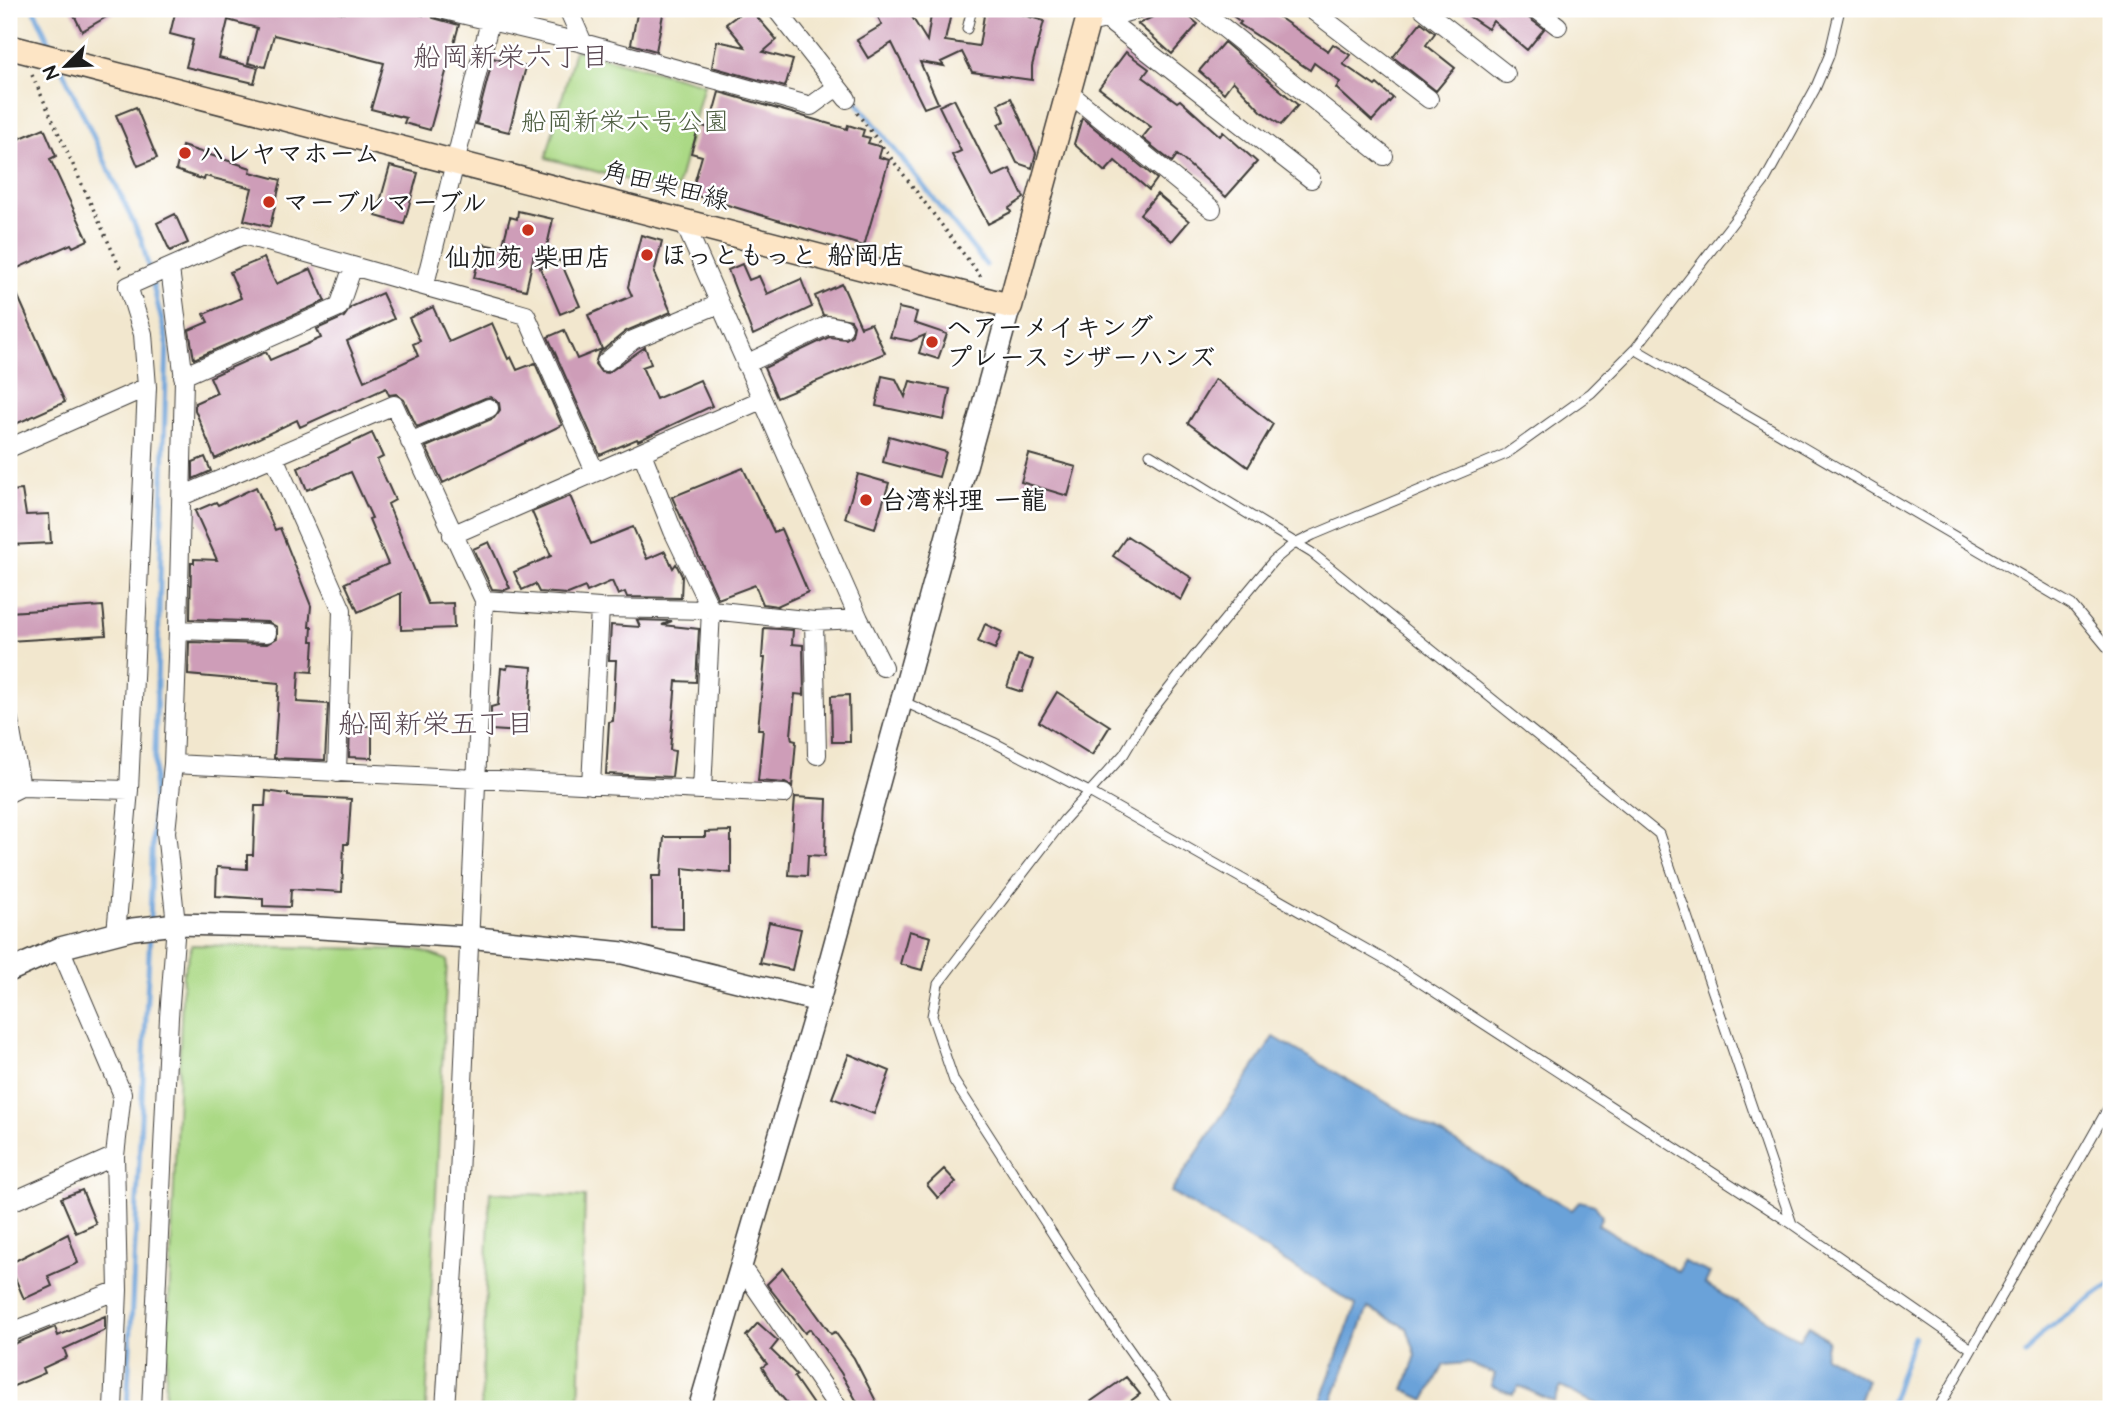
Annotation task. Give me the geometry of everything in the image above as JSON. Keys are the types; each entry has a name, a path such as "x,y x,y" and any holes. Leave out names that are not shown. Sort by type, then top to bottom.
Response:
{"main road":[{"path":"1010,306 1091,15"},
{"name":"角田柴田線","path":"22,51 1010,306"}],"street":[{"path":"440,9 583,43 811,106 842,93 776,9"},
{"path":"568,9 583,43"},
{"path":"1091,15 1138,9"},
{"path":"1200,9 1384,156"},
{"path":"1311,9 1429,99"},
{"path":"1423,9 1506,74"},
{"path":"1536,9 1558,26"},
{"path":"1091,15 1311,179"},
{"path":"425,284 490,21"},
{"path":"1068,92 1212,209"},
{"path":"683,220 761,400 883,667"},
{"path":"125,931 147,387 143,334 132,284 243,235 425,284 526,315 596,472"},
{"path":"183,376 340,307 353,266"},
{"path":"151,1409 169,1017 170,925 166,832 173,764 182,496 183,376 166,270"},
{"path":"606,362 633,340 719,304"},
{"path":"699,1409 819,1001 1010,306"},
{"path":"746,364 828,325 843,328"},
{"path":"9,448 147,387"},
{"path":"452,535 761,400"},
{"path":"182,496 394,405 484,600 457,1222 445,1409"},
{"path":"410,442 489,408"},
{"path":"642,453 673,531 711,610 702,790"},
{"path":"274,457 342,610 337,773"},
{"path":"484,600 600,608 711,610 814,621 859,619"},
{"path":"591,785 600,608"},
{"path":"814,621 817,755"},
{"path":"178,630 267,633"},
{"path":"9,720 15,790 129,790"},
{"path":"173,764 475,781 784,794"},
{"path":"9,971 60,948 125,931 170,925 303,927 468,937 623,953 819,1001"},
{"path":"60,948 122,1093 115,1156 118,1290 110,1408"},
{"path":"9,1203 115,1156"},
{"path":"740,1265 839,1409"},
{"path":"9,1333 118,1290"}],"lane":[{"path":"967,29 972,9"},
{"path":"1171,1409 1103,1312 954,1081 932,1016 938,985 1064,820 1091,793 1196,654 1273,561 1296,543 1506,454 1591,393 1635,349 1764,182 1815,89 1829,56 1840,9"},
{"path":"1635,349 2072,605 2111,652"},
{"path":"1150,454 1296,543 1659,834 1792,1224"},
{"path":"900,700 993,742 1091,793 1387,961 1792,1224 1970,1348"},
{"path":"1938,1409 1970,1348 2111,1103"}],"path":[{"path":"22,51 132,284"},
{"path":"842,93 982,279"}],"green space":[{"name":"船岡新栄六号公園","path":"575,50 704,84 676,193 546,158"},
{"path":"192,945 419,950 447,960 426,1409 165,1398 183,974"},
{"path":"490,1192 585,1197 579,1409 481,1409"}],"water":[{"path":"1274,1037 1572,1210 1580,1201 1595,1205 1602,1216 1598,1225 1679,1272 1682,1261 1710,1273 1705,1284 1800,1340 1809,1326 1828,1340 1824,1356 1867,1380 1856,1409 1607,1409 1561,1387 1554,1402 1519,1386 1513,1394 1491,1386 1495,1374 1467,1363 1444,1365 1425,1400 1404,1390 1416,1355 1407,1328 1368,1308 1329,1409 1317,1409 1356,1305 1171,1192"}],"building":[{"path":"71,9 120,9 82,31"},
{"path":"176,9 329,9 344,13 345,9 398,9 423,15 424,9 429,9 433,18 459,25 430,130 404,123 406,118 371,109 384,63 274,35 265,67 248,63 257,28 228,20 219,58 258,68 254,83 186,67 193,40 170,34"},
{"path":"638,9 664,9 656,51 631,44"},
{"path":"746,9 750,9 777,40 763,52 793,60 785,87 712,67 717,41 745,47 726,24"},
{"path":"889,9 907,9 927,41 932,9 952,9 945,41 979,46 985,9 1003,9 1044,21 1032,66 1032,80 972,72 962,52 941,62 944,66 920,62 938,103 924,108 892,43 868,58 857,40 882,25 877,15"},
{"path":"1169,9 1180,9 1198,24 1172,54 1138,24"},
{"path":"1223,9 1267,9 1328,51 1333,44 1350,55 1343,64 1375,86 1377,84 1393,98 1372,121 1336,88 1340,82 1314,63 1310,70 1239,24 1241,22"},
{"path":"1458,9 1525,9 1529,18 1544,29 1527,50 1493,21 1488,29"},
{"path":"1421,22 1435,33 1426,45 1455,68 1436,91 1393,57"},
{"path":"1224,42 1298,105 1281,125 1262,112 1233,81 1224,93 1199,71"},
{"path":"1126,52 1149,69 1143,77 1177,102 1180,100 1220,136 1223,132 1257,162 1226,197 1177,155 1172,162 1142,138 1151,127 1099,88"},
{"path":"493,58 526,67 509,132 476,124"},
{"path":"719,92 847,129 848,125 864,130 862,136 870,138 868,143 882,147 879,157 889,160 864,246 691,194 702,156 691,153 699,125 709,128"},
{"path":"1011,98 1036,153 1032,168 1017,163 998,124 1005,121 998,104"},
{"path":"954,99 993,177 1010,169 1024,198 1009,208 1011,212 988,224 952,155 961,151 939,106"},
{"path":"136,107 157,158 138,166 116,115"},
{"path":"1082,118 1157,179 1149,190 1115,161 1105,172 1074,144"},
{"path":"44,128 56,156 50,159 88,240 73,247 71,244 9,272 9,143"},
{"path":"182,146 251,168 250,172 281,180 270,227 244,220 252,188 205,176 204,180 176,170"},
{"path":"390,166 418,173 404,224 376,216"},
{"path":"1157,194 1189,221 1172,241 1140,214"},
{"path":"518,211 553,219 542,268 560,260 580,306 560,314 534,254 526,290 474,278 482,244 502,248 510,217 517,219"},
{"path":"175,214 188,243 170,251 157,223"},
{"path":"641,235 662,241 654,273 671,312 626,331 598,354 595,364 601,372 608,373 645,347 651,364 642,367 656,399 700,380 712,406 638,441 637,439 600,455 548,337 564,330 577,359 602,349 588,315 632,296 628,287"},
{"path":"264,258 276,284 311,269 325,301 194,359 189,330 208,322 204,314 241,298 230,272"},
{"path":"742,264 749,280 759,276 767,294 801,279 812,307 753,335 728,270"},
{"path":"9,276 65,402 9,427"},
{"path":"842,284 861,327 871,323 885,353 777,398 764,368 829,337 846,339 852,335 854,325 851,320 823,315 815,296"},
{"path":"382,293 394,319 347,341 364,381 418,356 413,344 420,341 409,318 433,307 449,342 492,323 508,359 511,357 517,370 535,363 562,425 443,483 426,447 494,418 500,410 499,403 491,397 485,398 417,427 404,400 396,394 389,395 386,388 300,427 297,420 215,459 195,410 195,403 217,393 210,377 266,352 270,360 321,338 317,329 344,317 351,307"},
{"path":"899,308 917,312 914,323 947,334 938,359 919,353 925,335 911,341 890,337"},
{"path":"882,376 896,379 905,397 910,381 950,389 944,420 876,406"},
{"path":"1215,379 1273,424 1248,467 1188,423"},
{"path":"372,433 383,457 377,460 395,500 388,504 428,604 453,603 454,628 401,630 401,593 358,612 345,583 388,564 369,519 372,518 351,472 307,490 298,468"},
{"path":"889,436 946,452 939,477 883,462"},
{"path":"1029,454 1076,467 1068,496 1021,482"},
{"path":"205,457 211,471 193,479 193,462"},
{"path":"743,468 774,532 781,529 808,592 777,606 763,604 755,585 718,599 672,497"},
{"path":"858,474 889,483 875,528 845,518"},
{"path":"256,487 275,530 280,528 311,606 309,627 312,627 311,641 314,641 312,672 299,671 297,702 328,704 325,760 274,758 279,683 188,675 189,642 267,644 277,638 277,627 268,622 190,619 191,563 194,563 194,559 217,560 195,511 216,502 218,505"},
{"path":"22,490 26,515 49,514 51,543 9,545 9,491"},
{"path":"570,496 591,544 633,527 647,559 665,551 673,568 676,564 682,576 681,598 627,597 625,592 618,595 612,581 587,592 585,587 568,594 539,592 535,584 522,590 514,572 551,556 532,512"},
{"path":"1127,536 1192,578 1181,600 1113,556"},
{"path":"489,542 510,588 505,590 492,589 473,549"},
{"path":"103,606 106,635 9,641 9,612"},
{"path":"637,620 672,621 662,625 699,629 696,682 676,681 670,750 675,751 672,777 606,774 609,722 613,721 616,660 609,660 611,625 640,627"},
{"path":"985,624 1002,632 995,649 978,642"},
{"path":"764,628 793,630 792,644 803,645 804,695 795,694 791,735 792,740 796,741 792,787 785,783 758,781 763,729 758,729 765,658 762,658"},
{"path":"1018,655 1033,660 1022,692 1007,687"},
{"path":"508,665 532,667 528,726 521,726 521,732 491,730 491,707 498,705 501,668 507,669"},
{"path":"1057,692 1110,726 1092,755 1039,722"},
{"path":"849,695 850,742 832,742 831,696"},
{"path":"350,726 372,726 372,758 349,757"},
{"path":"266,791 288,796 351,799 348,844 344,844 342,892 291,889 290,907 263,906 263,899 216,896 217,867 247,869 247,855 253,855 255,806 265,806"},
{"path":"795,797 827,799 825,856 808,855 807,876 789,875"},
{"path":"731,831 731,873 683,868 683,929 652,928 652,876 661,876 664,837 705,837 705,832"},
{"path":"769,922 801,929 792,970 760,963"},
{"path":"909,931 931,937 922,970 900,964"},
{"path":"849,1054 890,1071 874,1114 832,1098"},
{"path":"944,1169 956,1182 938,1198 927,1185"},
{"path":"82,1190 96,1224 76,1233 61,1198"},
{"path":"68,1234 78,1263 48,1276 52,1286 24,1299 9,1264"},
{"path":"783,1268 831,1334 835,1332 854,1358 880,1409 861,1409 841,1373 810,1329 805,1333 768,1286"},
{"path":"105,1316 105,1330 64,1349 67,1357 43,1368 45,1373 9,1388 9,1346 55,1327 58,1336"},
{"path":"758,1323 778,1341 771,1350 797,1375 794,1377 816,1409 792,1409 776,1390 762,1367 767,1364 746,1336"},
{"path":"1126,1377 1140,1394 1120,1409 1080,1409"}],"waterway":[{"path":"34,9 53,51"},
{"path":"62,69 142,241 167,342 150,924"},
{"path":"853,97 986,265"},
{"path":"127,1409 150,933"},
{"path":"2025,1354 2043,1332 2111,1284"},
{"path":"1889,1409 1914,1336"}],"place":[{"name":"ハレヤマホーム","path":"185,153"},
{"name":"マーブルマーブル","path":"269,202"},
{"name":"仙加苑 柴田店","path":"528,230"},
{"name":"ほっともっと 船岡店","path":"647,255"},
{"name":"ヘアーメイキング プレース シザーハンズ","path":"932,342"},
{"name":"台湾料理 一龍","path":"866,500"}],"district":[{"name":"船岡新栄六丁目","path":"511,56"},
{"name":"船岡新栄五丁目","path":"436,723"}]}
